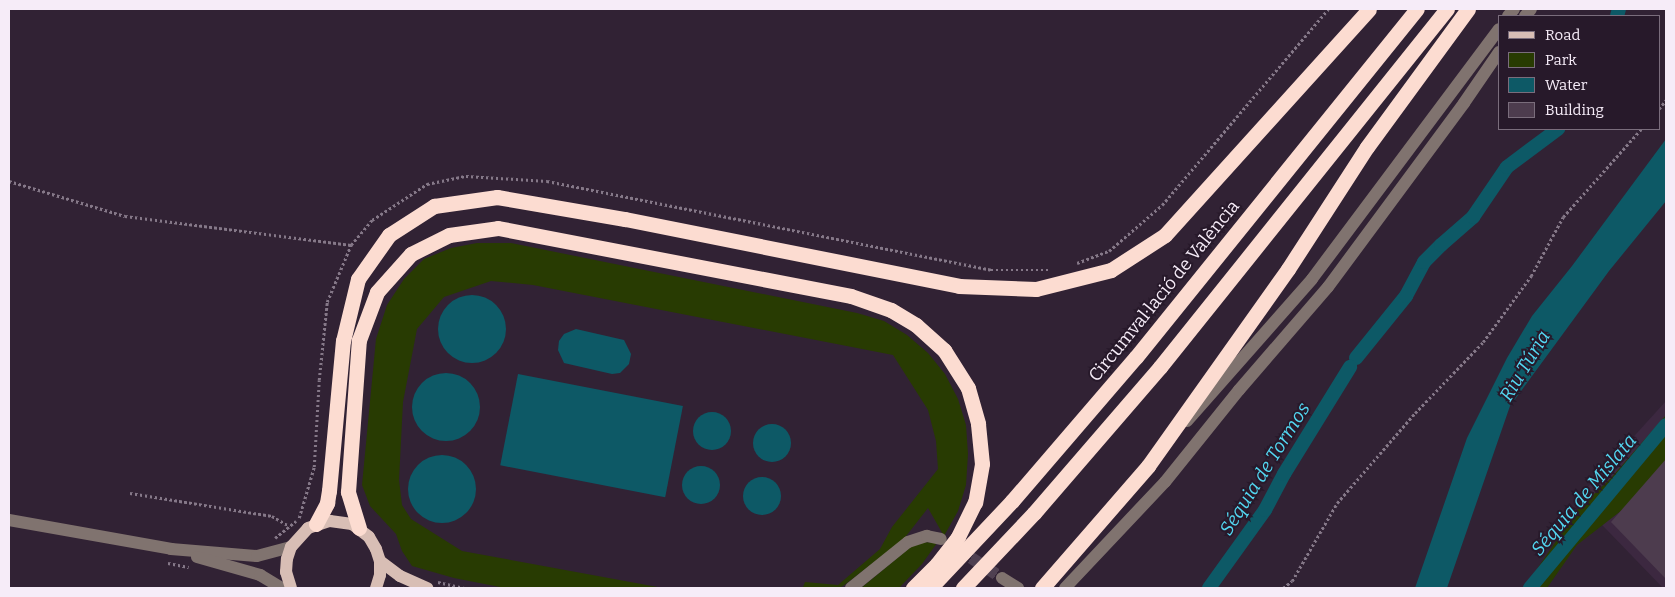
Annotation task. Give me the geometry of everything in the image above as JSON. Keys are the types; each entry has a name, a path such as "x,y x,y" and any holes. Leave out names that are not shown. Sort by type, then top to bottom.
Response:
{"highway":[{"path":"311,519 326,503 329,491 343,341 358,279 389,235 434,206 496,197 625,219 959,286 1036,289 1111,270 1166,235 1369,9"},
{"name":"Circumval·lació de València","path":"930,588 1012,501 1136,357 1417,9"},
{"path":"963,588 1034,513 1160,367 1447,9"},
{"path":"1042,588 1148,466 1288,269 1368,147 1468,9"},
{"path":"359,528 348,492 359,340 377,292 411,254 448,235 498,228 851,296 890,310 916,325 944,350 968,388 978,424 982,464 975,502 958,537 937,564 913,588"}],"main road":[{"path":"291,588 286,572 287,559 291,547 311,519 341,521 359,528 372,543 380,562 380,574 376,588"},
{"path":"380,562 400,576 431,585"}],"street":[{"path":"1148,466 1312,278 1498,30"},
{"path":"1065,588 1165,482 1239,390 1328,287 1464,103 1498,53"},
{"path":"9,520 171,549 257,556 291,547"},
{"path":"851,588 908,542 918,537 927,536 941,539"},
{"path":"171,549 260,575 282,588"},
{"path":"1002,578 1018,588"}],"path":[{"path":"1207,152 1328,9"},
{"path":"1283,588 1292,581 1337,503 1415,412 1483,342 1531,276 1563,217 1640,130"},
{"path":"271,542 299,518 314,467 319,380 327,302 351,246"},
{"path":"130,494 272,516 301,533"},
{"path":"299,518 311,519"},
{"path":"159,561 195,569"},
{"path":"431,585 464,588"}],"shaded area":[{"path":"1666,401 1666,588 1663,588 1577,499"}],"green space":[{"path":"477,243 511,243 857,313 884,321 907,335 928,353 945,374 958,399 966,425 968,454 966,485 958,511 944,536 928,508 903,540 843,586 839,588 803,587 805,582 838,585 880,549 892,527 938,469 936,441 928,410 893,355 533,285 491,281 444,297 417,329 403,402 399,480 402,505 411,519 462,551 663,588 505,588 454,578 412,566 402,551 396,534 370,506 362,485 376,339 387,305 404,279 424,259 451,248"},
{"path":"1666,415 1666,462 1626,507 1577,545 1547,588 1524,588 1578,509 1611,478"},
{"path":"922,542 937,543 922,564 899,588 861,588 912,546"}],"water":[{"name":"Riu Túria","path":"1666,139 1666,201 1609,271 1510,406 1447,588 1415,588 1467,438 1507,358 1532,316 1572,266"},
{"path":"465,295 479,295 491,300 501,310 506,322 506,336 501,348 491,358 479,363 465,363 453,358 443,348 438,336 438,322 443,310 453,300"},
{"path":"576,329 624,340 631,354 629,364 620,373 612,374 564,363 558,350 559,341 564,334"},
{"path":"439,373 453,373 465,378 475,388 480,400 480,414 475,426 465,436 453,441 439,441 427,436 417,426 412,414 412,400 417,388 427,378"},
{"path":"518,374 683,406 665,497 500,465"},
{"path":"712,412 726,417 731,431 726,445 712,450 698,445 693,431 698,417"},
{"path":"772,424 786,429 791,443 786,457 772,462 758,457 753,443 758,429"},
{"path":"435,455 449,455 461,460 471,470 476,482 476,496 471,508 461,518 449,523 435,523 423,518 413,508 408,496 408,482 413,470 423,460"},
{"path":"701,466 715,471 720,485 715,499 701,504 687,499 682,485 687,471"},
{"path":"762,477 776,482 781,496 776,510 762,515 748,510 743,496 748,482"}],"building":[{"path":"1666,459 1666,579 1611,522"}],"waterway":[{"name":"Séquia de Tormos","path":"1617,15 1619,9"},
{"name":"Séquia de Tormos","path":"1356,358 1406,296 1424,262 1473,217 1507,167 1557,130"},
{"name":"Séquia de Tormos","path":"1209,588 1265,510 1284,474 1350,367"},
{"name":"Séquia de Mislata","path":"1530,588 1666,425"}],"tunnel":[{"path":"956,548 1002,578"}]}
